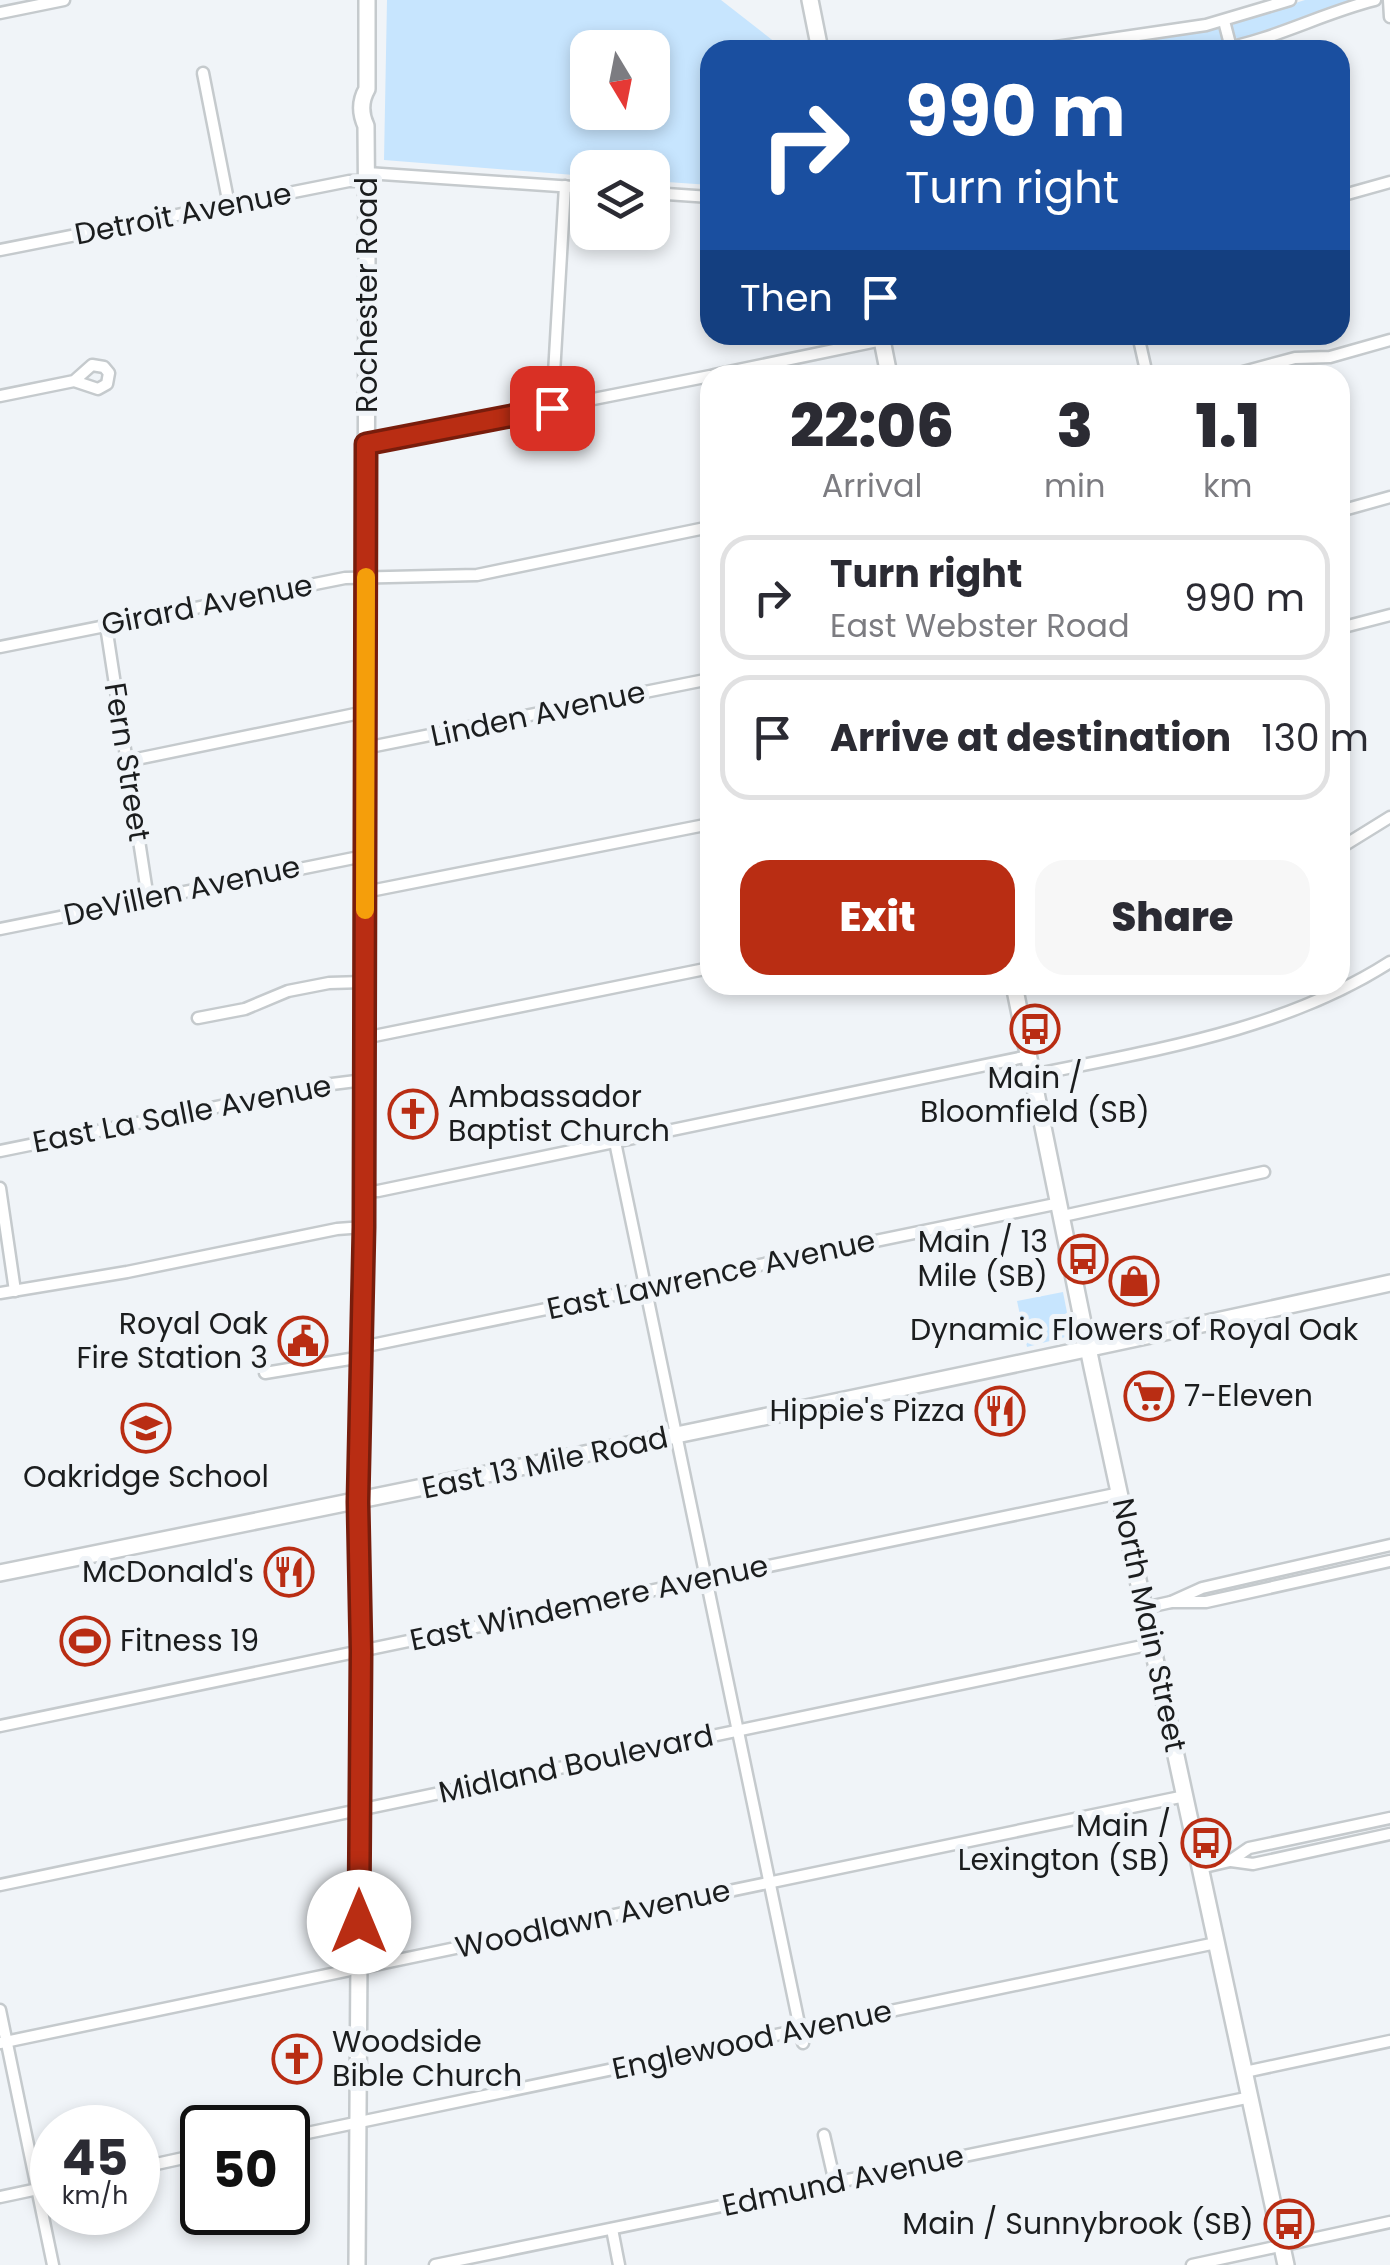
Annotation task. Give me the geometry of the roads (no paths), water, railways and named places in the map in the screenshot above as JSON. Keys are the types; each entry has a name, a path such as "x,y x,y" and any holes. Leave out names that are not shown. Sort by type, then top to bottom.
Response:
{"main road":[{"name":"Rochester Road","path":"357,2265 366,126 372,98 366,88 367,0"},
{"path":"810,0 818,40"},
{"name":"North Main Street","path":"1016,995 1286,2265"},
{"name":"East 13 Mile Road","path":"0,1573 677,1436 1390,1283"}],"street":[{"path":"0,13 64,0"},
{"path":"1105,40 1224,20 1290,0"},
{"path":"1252,40 1337,9 1375,0"},
{"path":"1389,0 1390,17"},
{"path":"1224,20 1228,40"},
{"path":"203,73 229,205"},
{"name":"Detroit Avenue","path":"0,250 367,177 570,186"},
{"path":"1350,193 1390,182"},
{"path":"552,408 565,186"},
{"path":"670,194 700,196"},
{"path":"1269,365 1295,358 1330,356 1390,340"},
{"path":"758,365 849,345"},
{"path":"366,444 700,377"},
{"path":"0,396 74,381"},
{"path":"1350,508 1390,497"},
{"name":"Girard Avenue","path":"0,647 345,578 477,574 700,529"},
{"path":"1350,625 1390,615"},
{"name":"Fern Street","path":"106,626 148,899"},
{"name":"Linden Avenue","path":"365,748 700,680"},
{"path":"126,761 365,712"},
{"path":"1350,842 1390,817"},
{"path":"365,892 700,826"},
{"name":"DeVillen Avenue","path":"0,929 364,856"},
{"path":"1350,985 1390,962"},
{"path":"364,1038 700,970"},
{"path":"198,1018 245,1009 288,991 329,983 364,982"},
{"path":"1033,1075 1276,1018 1332,995"},
{"path":"364,1191 1029,1056"},
{"name":"East La Salle Avenue","path":"0,1150 364,1080"},
{"path":"615,1142 801,2036"},
{"name":"East Lawrence Avenue","path":"265,1373 646,1289 1264,1172"},
{"path":"0,1188 15,1291"},
{"path":"0,1293 127,1272 336,1229 364,1227"},
{"name":"East Windemere Avenue","path":"0,1726 1120,1493"},
{"path":"1172,1602 1202,1588 1390,1545"},
{"path":"1362,1551 1366,1566"},
{"path":"1144,1608 1172,1602 1206,1602 1390,1561"},
{"name":"Midland Boulevard","path":"0,1885 1152,1644"},
{"name":"Woodlawn Avenue","path":"3,2042 1185,1796"},
{"path":"1200,1868 1230,1861 1250,1848 1390,1818"},
{"path":"1230,1861 1253,1864 1390,1834"},
{"name":"Englewood Avenue","path":"310,2132 801,2036 1216,1943"},
{"path":"0,2010 3,2042 30,2155"},
{"path":"1245,2072 1390,2040"},
{"name":"Edmund Avenue","path":"435,2265 1251,2097"},
{"path":"824,2135 835,2183"},
{"path":"0,2197 30,2191"},
{"path":"1192,2265 1390,2222"},
{"path":"612,2228 620,2265"},
{"path":"47,2235 53,2265"}],"place":[{"name":"Main / Bloomfield (SB)","path":"1035,1029"},
{"name":"Ambassador Baptist Church","path":"413,1114"},
{"name":"Main / 13 Mile (SB)","path":"1083,1259"},
{"name":"Dynamic Flowers of Royal Oak","path":"1134,1281"},
{"name":"Royal Oak Fire Station 3","path":"303,1341"},
{"name":"7-Eleven","path":"1149,1396"},
{"name":"Hippie's Pizza","path":"1000,1411"},
{"name":"Oakridge School","path":"146,1428"},
{"name":"McDonald's","path":"289,1572"},
{"name":"Fitness 19","path":"85,1641"},
{"name":"Main / Lexington (SB)","path":"1206,1843"},
{"name":"Woodside Bible Church","path":"297,2059"},
{"name":"Main / Sunnybrook (SB)","path":"1289,2224"}]}
